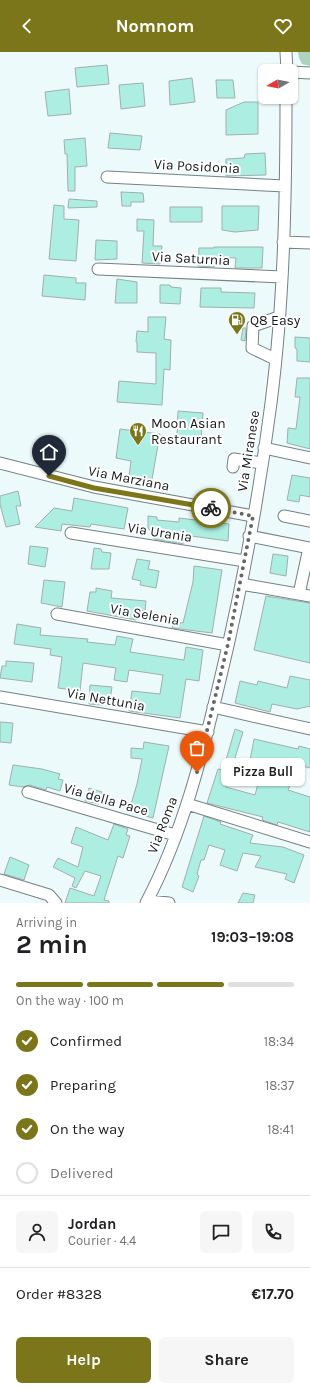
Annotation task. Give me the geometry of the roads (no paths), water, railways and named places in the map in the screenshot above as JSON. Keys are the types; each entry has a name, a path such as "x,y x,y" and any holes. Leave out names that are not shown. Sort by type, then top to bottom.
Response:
{"street":[{"path":"286,52 287,64"},
{"path":"298,72 310,73"},
{"name":"Via Miranese","path":"201,757 214,707 241,584 264,448 275,360 282,277 284,242 286,104"},
{"name":"Via Posidonia","path":"107,177 285,186"},
{"path":"284,242 310,243"},
{"name":"Via Saturnia","path":"98,269 282,277"},
{"path":"275,360 252,348 254,326 279,317"},
{"path":"264,448 310,458"},
{"path":"233,467 234,459 262,463"},
{"name":"Via Marziana","path":"0,463 94,488 253,516"},
{"path":"284,516 310,521"},
{"name":"Via Urania","path":"71,533 245,561"},
{"path":"241,584 305,595 309,548 249,536"},
{"name":"Via Selenia","path":"57,614 228,644"},
{"name":"Via Nettunia","path":"0,696 208,732"},
{"path":"214,707 310,729"},
{"name":"Via Roma","path":"147,902 187,804 201,757"},
{"name":"Via della Pace","path":"28,792 175,835"},
{"path":"187,804 310,842"},
{"path":"0,880 49,895 56,903"},
{"path":"147,902 169,903"}],"place":[{"name":"Q8 Easy","path":"237,335"},
{"name":"Moon Asian Restaurant","path":"138,446"},
{"name":"Pizza Bull","path":"197,772"}]}
